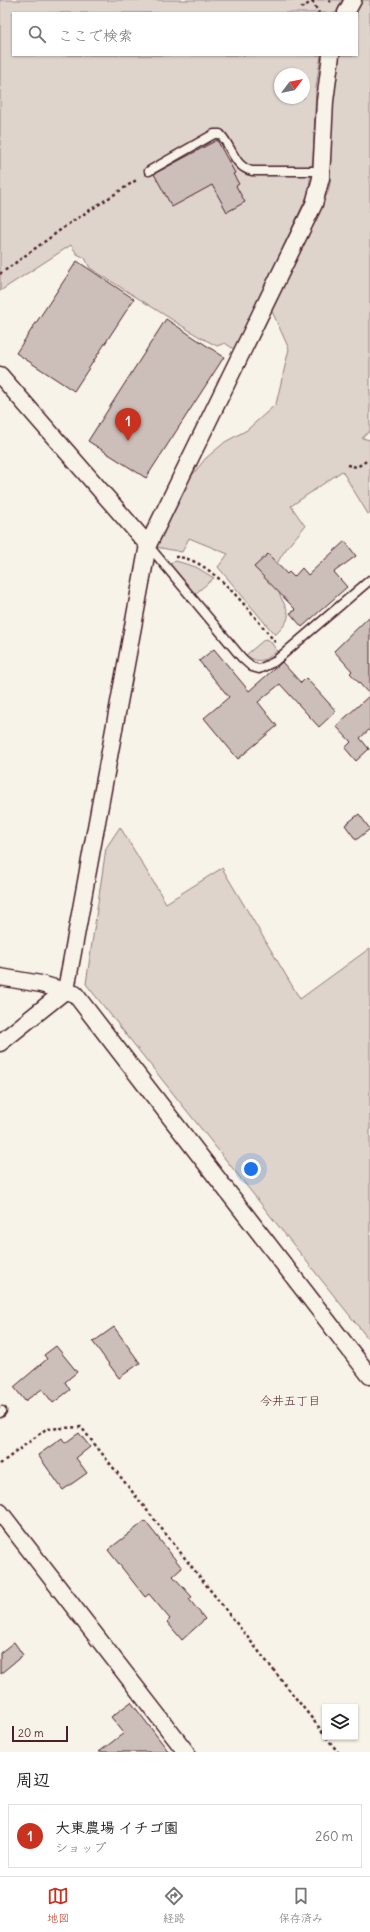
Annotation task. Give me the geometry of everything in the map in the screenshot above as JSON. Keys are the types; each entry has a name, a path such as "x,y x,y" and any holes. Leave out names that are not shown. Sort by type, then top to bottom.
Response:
{"street":[{"path":"347,12 353,0"},
{"path":"0,1042 66,990 148,545 319,191 325,100 331,56"},
{"path":"0,376 148,545"},
{"path":"0,977 66,990 75,994 370,1376"},
{"path":"0,1512 186,1752"}],"lane":[{"path":"149,170 214,134 220,134 238,163 244,169 252,171 321,172"},
{"path":"148,545 158,559 242,658 252,667 259,669 267,667 284,654 370,580"}],"path":[{"path":"301,8 313,0 319,12"},
{"path":"0,274 44,241 142,177 149,170"},
{"path":"347,465 357,467 368,460"},
{"path":"158,559 178,556 197,563 212,572 223,581 284,654"},
{"path":"0,1464 46,1429 81,1427 322,1731"},
{"path":"329,1740 338,1752"}],"shaded area":[{"path":"0,0 342,0 336,12 12,12 12,56 321,56 316,88 313,158 308,194 235,350 225,343 217,346 198,336 90,268 85,258 77,254 71,245 0,291"},
{"path":"363,0 370,0 370,431 362,438 370,440 370,512 368,514 342,471 291,506 305,526 283,553 274,572 279,593 288,611 287,621 275,635 218,567 228,554 189,538 182,552 156,547 157,542 186,483 205,459 225,442 247,430 276,404 289,349 271,309 328,192 330,183 332,111 340,56 358,56 358,12 357,12"},
{"path":"176,561 196,567 214,578 195,594 169,563"},
{"path":"265,639 270,641 277,651 266,659 259,661 246,655"},
{"path":"120,827 166,903 222,868 300,999 370,948 370,1341 86,984 106,848"}],"building":[{"path":"217,140 235,173 233,174 239,184 236,186 245,202 227,212 212,185 172,207 154,174"},
{"path":"77,261 134,299 74,391 16,353"},
{"path":"166,319 224,357 146,478 88,441"},
{"path":"345,541 356,556 334,572 347,587 302,627 290,613 296,610 254,567 268,554 287,574 289,572 294,577 302,568 308,575"},
{"path":"370,616 370,695 350,673 352,671 334,651"},
{"path":"214,649 249,691 282,662 301,683 306,678 336,711 319,727 280,684 258,702 277,726 238,759 204,718 229,697 199,661"},
{"path":"370,695 370,729 360,738 369,749 356,761 345,748 351,742 336,726"},
{"path":"359,814 370,829 356,840 345,825"},
{"path":"114,1327 140,1363 119,1378 93,1342"},
{"path":"56,1346 77,1372 65,1382 70,1390 53,1403 42,1389 25,1401 14,1387 47,1359 44,1355"},
{"path":"79,1433 90,1447 76,1458 87,1473 63,1490 38,1455 62,1438 65,1443"},
{"path":"145,1521 182,1568 173,1576 192,1597 189,1599 205,1619 182,1640 167,1622 170,1619 149,1594 145,1597 108,1550"},
{"path":"14,1642 23,1655 0,1674 0,1653"},
{"path":"131,1702 169,1752 99,1752 124,1733 111,1717"}],"place":[{"name":"大東農場 イチゴ園","path":"128,441"}],"district":[{"name":"今井五丁目","path":"290,1400"}]}
